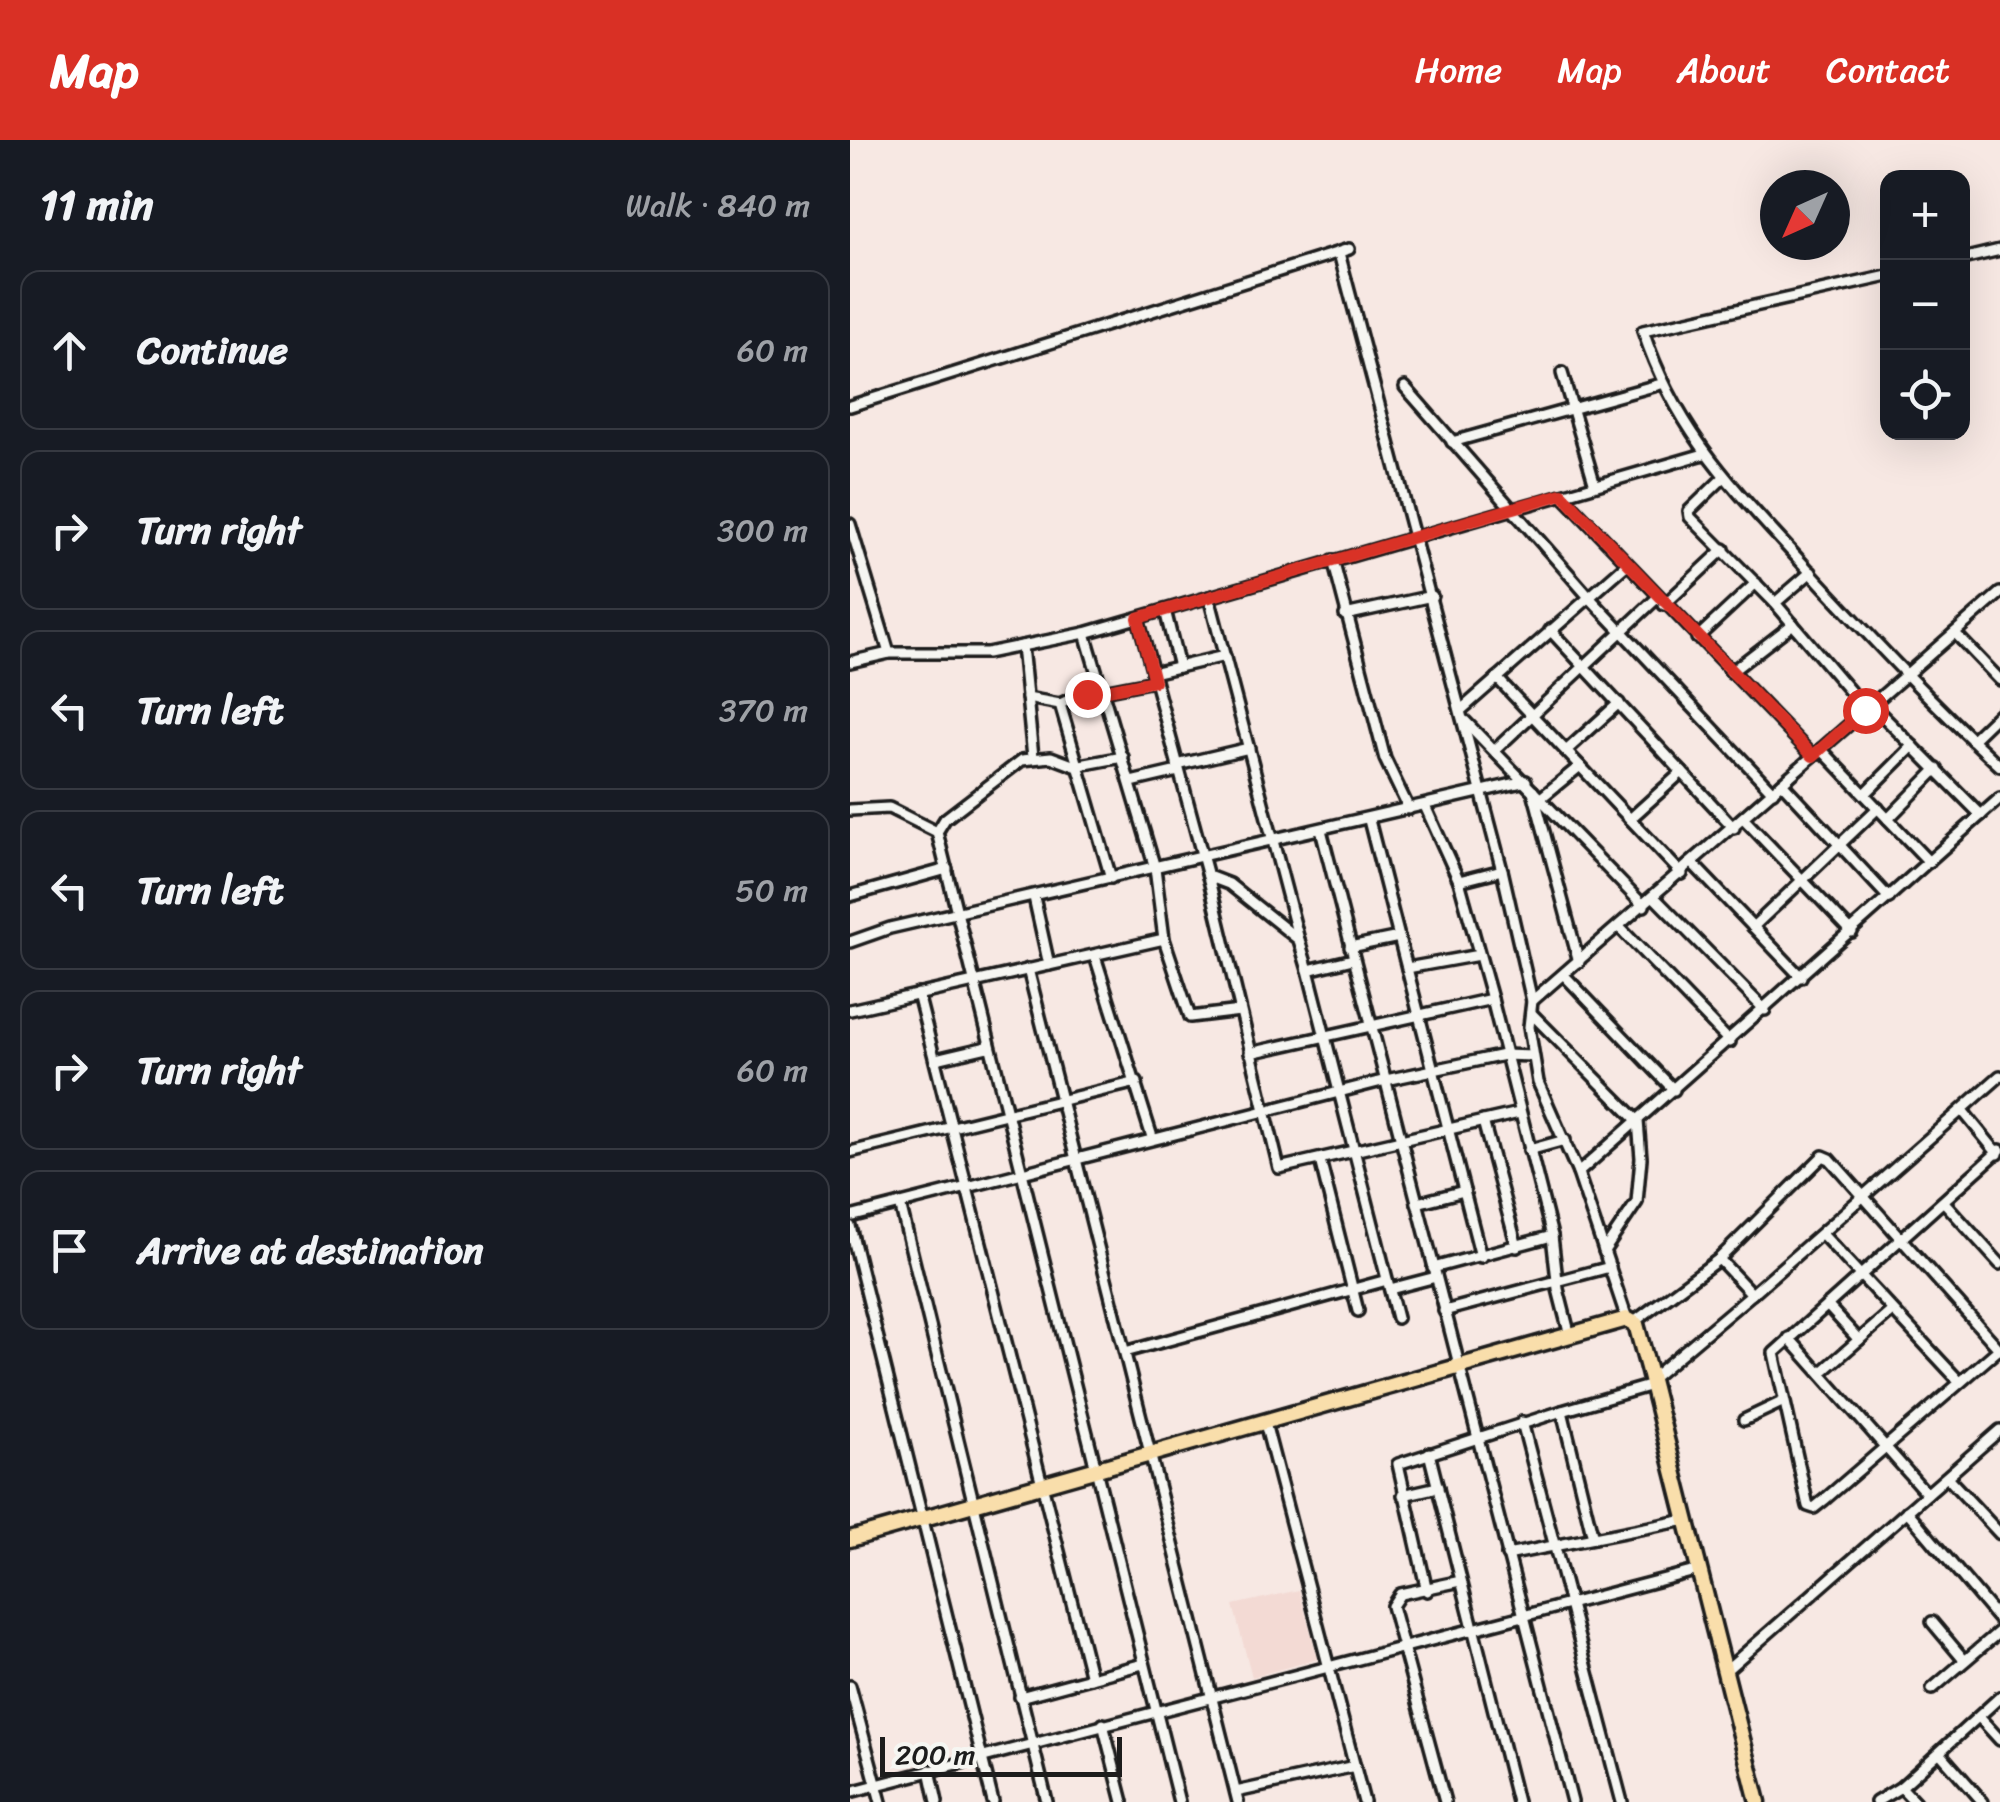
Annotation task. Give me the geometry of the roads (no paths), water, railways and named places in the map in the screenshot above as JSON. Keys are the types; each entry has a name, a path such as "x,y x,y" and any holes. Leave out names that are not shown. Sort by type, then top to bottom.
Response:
{"main road":[{"path":"850,1540 1631,1320 1652,1382 1758,1802"}],"street":[{"path":"1970,257 2000,250"},
{"path":"850,406 1344,251 1502,870 1532,1001 1532,1056 1631,1320 1719,1259 1822,1156 1865,1198 1901,1239 1999,1349 1812,1509 1772,1358 1789,1338 1901,1239 1944,1202 1999,1153 1962,1110"},
{"path":"1880,278 1643,331 1661,384 1704,454 1906,677 2000,766"},
{"path":"1562,373 1595,485"},
{"path":"1452,442 1661,384"},
{"path":"1405,387 1588,598 1773,792"},
{"path":"850,662 889,653 978,654 1085,634 1704,454"},
{"path":"1724,477 1688,513 1868,707 1982,814"},
{"path":"1562,494 1730,672 1865,794 1929,862"},
{"path":"850,524 889,653"},
{"path":"1494,750 1623,632 1724,549"},
{"path":"1333,560 1385,759 1410,809"},
{"path":"1463,715 1497,678 1626,565"},
{"path":"1775,603 1811,572"},
{"path":"1697,638 1756,583"},
{"path":"1532,1001 2000,593"},
{"path":"1345,615 1432,596"},
{"path":"1209,597 1398,1318"},
{"path":"1165,610 1179,667"},
{"path":"1138,618 1208,876 1279,1168 1519,1114"},
{"path":"1730,672 1793,624"},
{"path":"1550,630 1734,828"},
{"path":"1955,633 2000,680"},
{"path":"1085,634 1155,868 1164,939 1190,1017 1240,1010"},
{"path":"1022,646 1032,757"},
{"path":"1027,698 1060,704 1225,656"},
{"path":"1497,678 1682,874"},
{"path":"1567,750 1619,703"},
{"path":"1060,704 1112,878"},
{"path":"1972,740 2000,713"},
{"path":"1463,715 1644,906"},
{"path":"1865,794 1913,746"},
{"path":"1131,782 1248,748"},
{"path":"936,832 945,820 1010,768 1032,757 1051,756 1076,766 1123,757"},
{"path":"1542,798 1580,766"},
{"path":"1888,819 1937,769"},
{"path":"1630,819 1682,772"},
{"path":"850,942 890,928 1529,784"},
{"path":"1529,784 1578,962"},
{"path":"1782,784 1888,898"},
{"path":"1578,1173 1730,1042 2000,798"},
{"path":"1425,806 1458,881 1492,998 1552,1236 1570,1336"},
{"path":"850,810 889,808 936,832 1179,1802"},
{"path":"1753,927 1878,808"},
{"path":"1744,819 1852,932"},
{"path":"1369,820 1422,1012 1481,1256"},
{"path":"1322,830 1352,959 1572,1802"},
{"path":"1693,864 1802,977"},
{"path":"850,896 947,869"},
{"path":"1458,881 1502,870"},
{"path":"1208,876 1229,884 1299,940"},
{"path":"1034,897 1049,965"},
{"path":"1654,897 1766,1010"},
{"path":"1618,927 1730,1042"},
{"path":"1350,947 1400,936"},
{"path":"850,1010 1164,939"},
{"path":"1408,968 1479,955"},
{"path":"1095,956 1152,1138"},
{"path":"1308,970 1352,959"},
{"path":"1028,969 1237,1797 1354,1766"},
{"path":"1564,975 1674,1090"},
{"path":"918,994 1090,1678"},
{"path":"1250,1053 1492,998"},
{"path":"1531,1013 1638,1121 1641,1158 1637,1202 1604,1250"},
{"path":"936,1059 987,1047"},
{"path":"850,1217 1386,1080 1504,1055 1532,1056"},
{"path":"1427,1591 1398,1464 1652,1382 2000,1077"},
{"path":"850,1152 1137,1082"},
{"path":"1483,1121 1517,1247"},
{"path":"1529,1150 1565,1140"},
{"path":"1320,1160 1358,1310"},
{"path":"1417,1203 1464,1191"},
{"path":"1944,1202 2000,1264"},
{"path":"900,1204 1047,1802"},
{"path":"850,1226 993,1802"},
{"path":"1823,1235 1960,1382"},
{"path":"1125,1352 1352,1288 1435,1273 1552,1236"},
{"path":"1719,1259 1752,1294"},
{"path":"1444,1311 1610,1266"},
{"path":"1827,1304 1860,1340"},
{"path":"1821,1373 1892,1311"},
{"path":"1789,1338 1927,1494"},
{"path":"1744,1420 1782,1402"},
{"path":"1562,1412 1593,1538"},
{"path":"1522,1422 1622,1802"},
{"path":"1264,1423 1364,1802"},
{"path":"1723,1673 2000,1431"},
{"path":"1429,1453 1517,1802"},
{"path":"1947,1477 2000,1534"},
{"path":"1403,1494 1438,1486"},
{"path":"1907,1511 2000,1620"},
{"path":"1506,1555 1686,1520"},
{"path":"850,1792 1698,1570"},
{"path":"1445,1802 1393,1602 1400,1594 1427,1591 1461,1580"},
{"path":"1932,1622 1964,1660"},
{"path":"1932,1689 2000,1631"},
{"path":"1020,1697 1143,1664"},
{"path":"850,1686 880,1802"},
{"path":"1876,1802 1940,1753 2000,1697"},
{"path":"1979,1717 2000,1740"},
{"path":"1104,1724 1122,1802"},
{"path":"1940,1753 1983,1802"},
{"path":"930,1770 937,1802"},
{"path":"1901,1786 1915,1802"}]}
